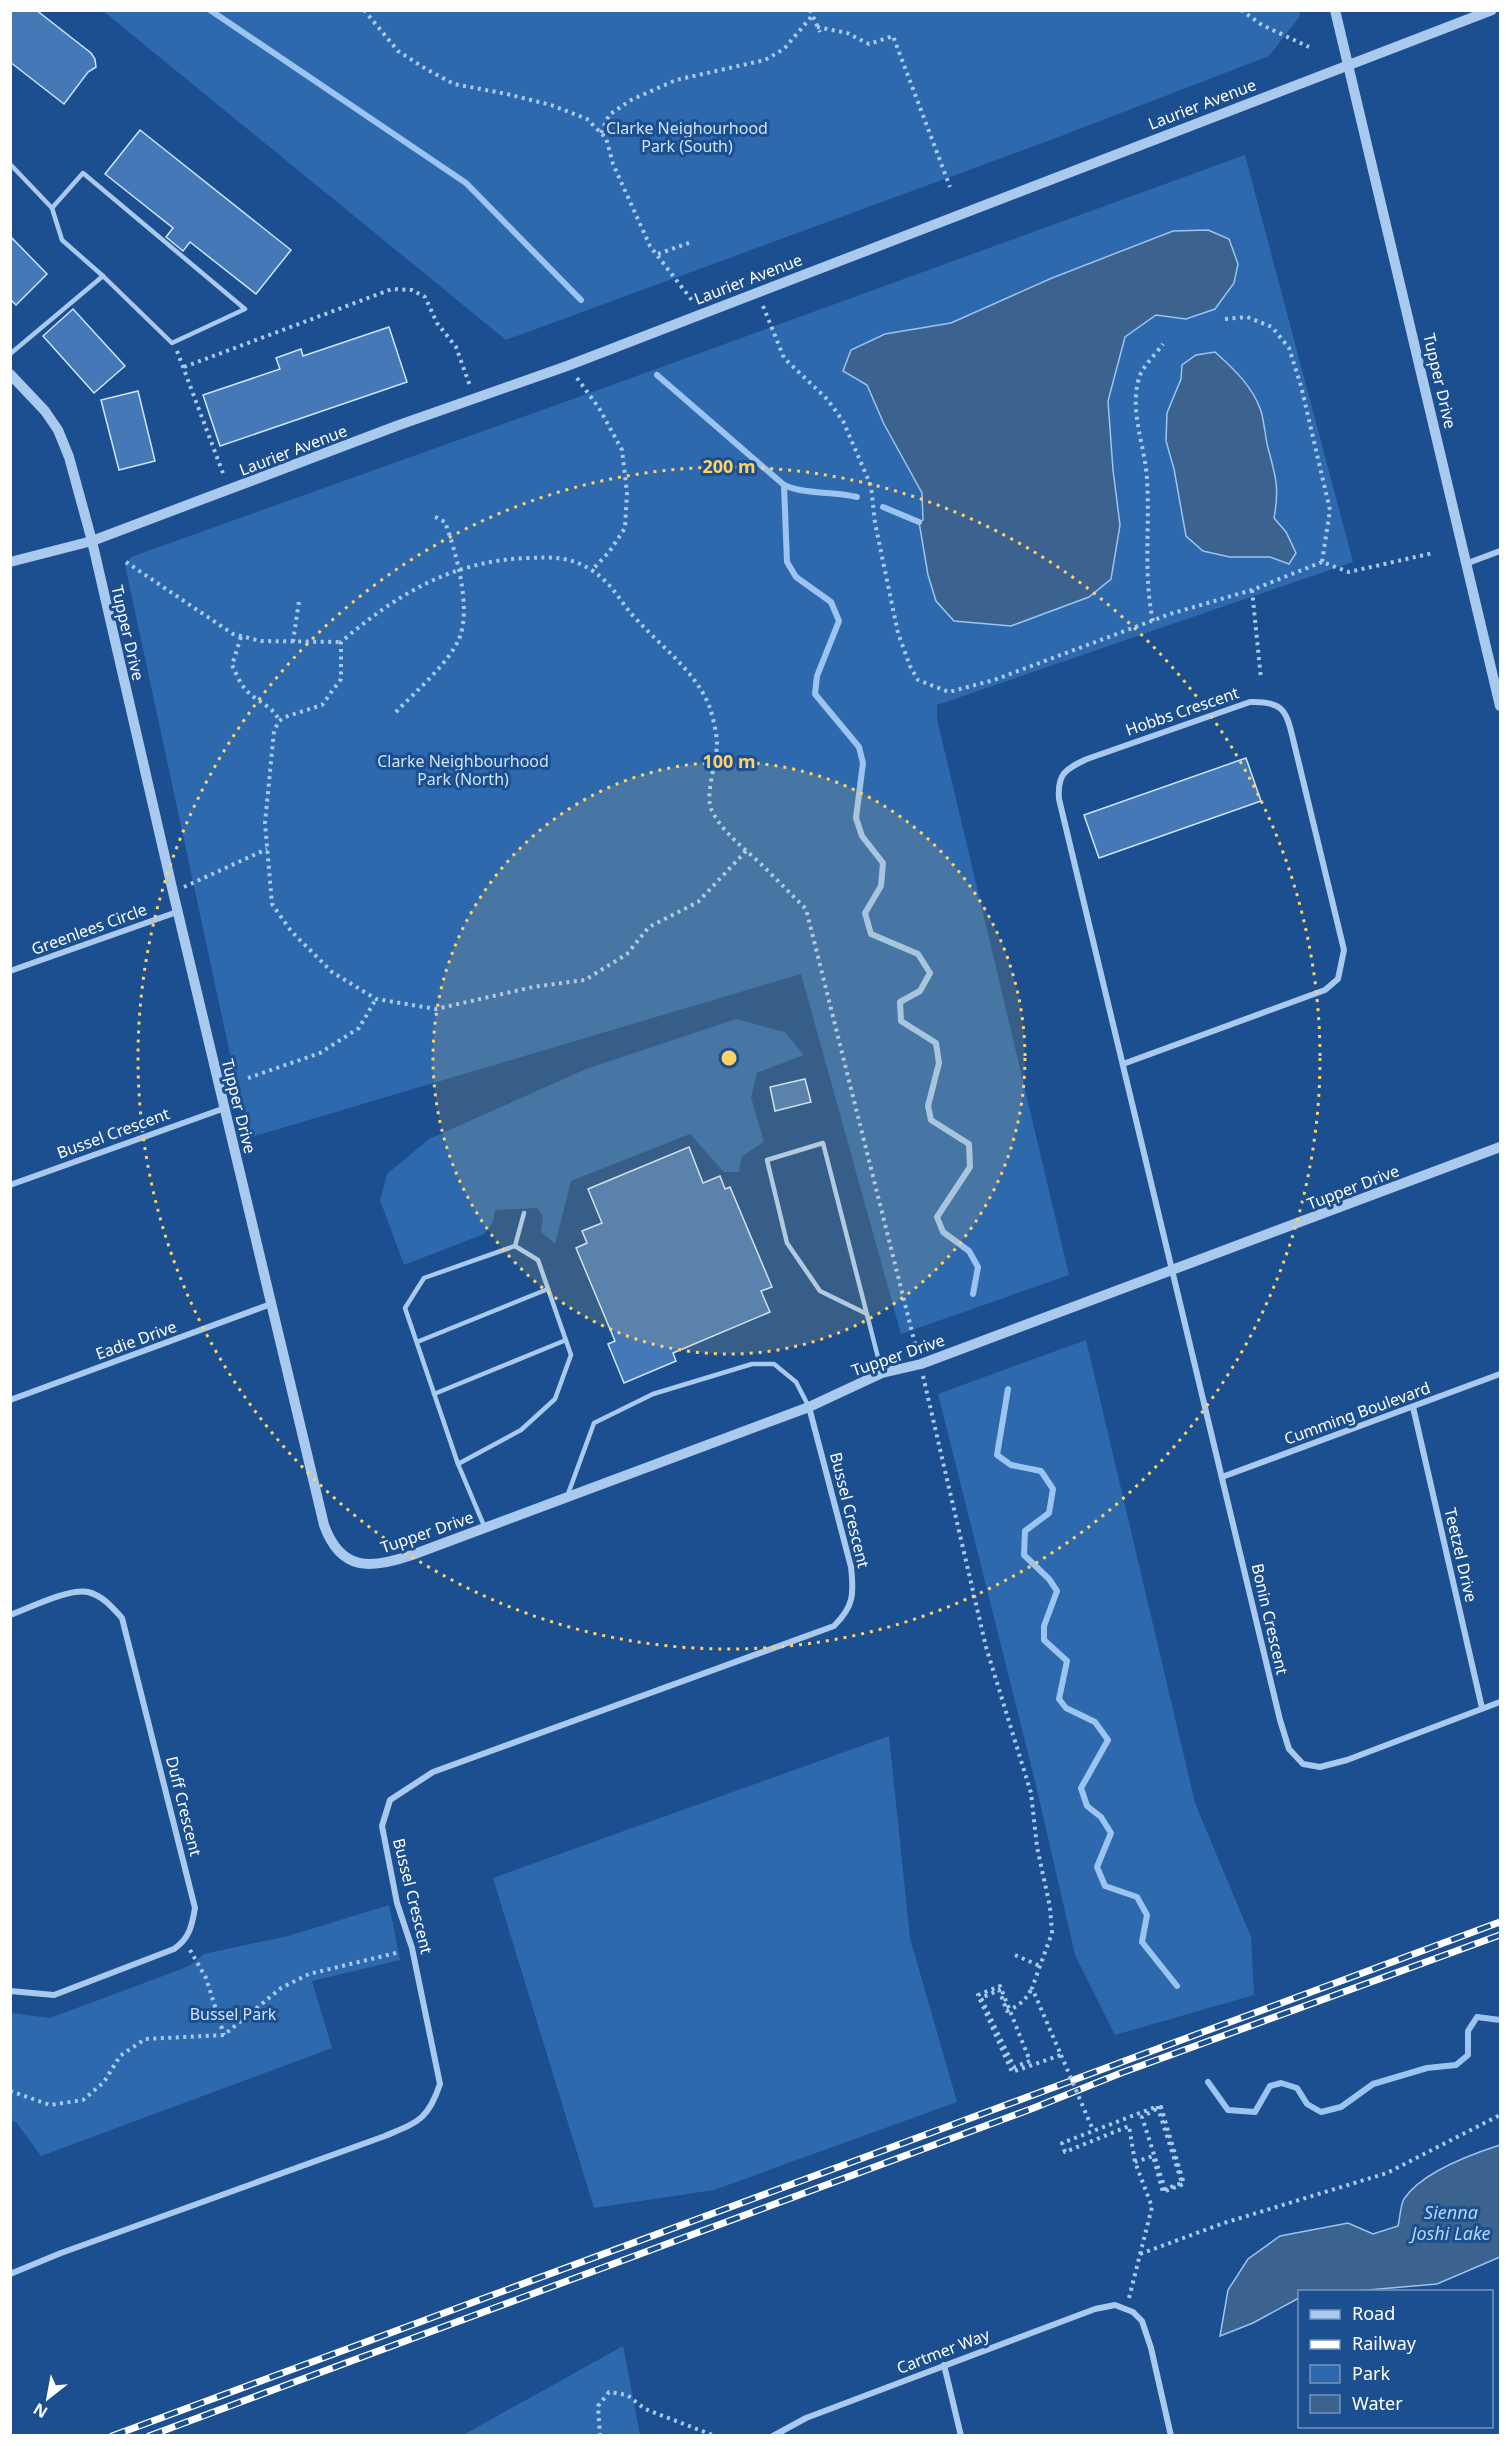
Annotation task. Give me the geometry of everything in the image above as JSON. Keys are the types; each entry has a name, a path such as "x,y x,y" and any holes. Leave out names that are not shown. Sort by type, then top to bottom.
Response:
{"street":[{"name":"Tupper Drive","path":"1335,10 1468,563 1500,706"},
{"name":"Laurier Avenue","path":"10,562 92,541 474,398 567,366 1492,10"},
{"name":"Tupper Drive","path":"10,374 45,411 58,430 69,457 92,541 177,912 324,1525 330,1542 339,1553 352,1562 370,1565 388,1563 485,1528 809,1407 882,1373 921,1364 1500,1147"},
{"path":"1468,563 1500,551"},
{"name":"Hobbs Crescent","path":"1123,1064 1325,990 1338,979 1344,950 1287,714 1277,704 1250,702 1087,759 1068,768 1058,783 1059,799 1172,1271"},
{"name":"Greenlees Circle","path":"10,971 177,912"},
{"name":"Bussel Crescent","path":"10,1185 225,1108"},
{"name":"Bonin Crescent","path":"1172,1271 1280,1720 1289,1749 1303,1764 1320,1767 1347,1760 1500,1702"},
{"name":"Eadie Drive","path":"10,1400 271,1304"},
{"name":"Cumming Boulevard","path":"1222,1477 1500,1374"},
{"name":"Bussel Crescent","path":"10,2274 385,2136 422,2119 433,2104 440,2084 412,1948 397,1903 382,1827 390,1800 433,1773 834,1626 847,1613 854,1594 851,1568 809,1407"},
{"name":"Teetzel Drive","path":"1413,1407 1482,1708"},
{"name":"Duff Crescent","path":"10,1615 64,1595 87,1592 106,1601 122,1618 195,1908 191,1930 184,1942"},
{"path":"10,1992 54,1995 174,1949 184,1942"},
{"name":"Cartmer Way","path":"773,2436 806,2418 1095,2309 1115,2305 1127,2309"},
{"path":"1127,2309 1142,2321 1151,2348 1171,2436"},
{"path":"944,2365 961,2436"}],"lane":[{"path":"10,164 52,208 62,240 172,343 245,309 83,173 52,208"},
{"path":"10,354 102,276"},
{"path":"867,1314 820,1291 787,1243 767,1161 823,1143 867,1314 882,1373"},
{"path":"515,1246 524,1214"},
{"path":"458,1464 521,1430 555,1399 572,1355 538,1260 515,1246"},
{"path":"485,1528 458,1464 405,1308 424,1278 515,1246"},
{"path":"417,1342 548,1289"},
{"path":"434,1394 566,1340"},
{"path":"567,1497 594,1423 653,1394 752,1364 774,1364 796,1382 809,1407"}],"path":[{"path":"364,10 398,51 454,84 551,105 587,119 606,138 613,164 650,246 702,313"},
{"path":"810,10 820,32"},
{"path":"1241,10 1263,25 1310,47"},
{"path":"601,133 609,115 631,100 676,80 765,60 784,49 812,16"},
{"path":"817,27 847,33 869,44 893,36 950,187"},
{"path":"658,254 689,243"},
{"path":"184,367 393,289 412,290 425,297 437,323 456,347 474,398"},
{"path":"757,292 784,358 827,399 843,421 871,486 875,522 898,633 910,666 918,680 948,692 994,680 1153,621 1252,590 1322,562 1349,573 1433,553"},
{"path":"1225,320 1247,317 1272,327 1289,348 1301,386 1330,510 1322,562"},
{"path":"172,343 184,367 229,490"},
{"path":"1153,621 1148,599 1147,475 1136,416 1139,377 1163,344"},
{"path":"567,366 599,408 622,450 627,493 625,528 609,552 592,570"},
{"path":"396,712 443,661 459,639 463,618 464,594 454,548 446,522 432,515"},
{"path":"126,562 233,634 261,641 341,642 366,621 408,593 457,569 501,559 561,557 592,570 614,588 636,620 694,680 710,708 717,744 712,772 711,809 731,839 806,909 911,1336 921,1364 986,1647 1031,1792 1037,1846 1050,1907 1052,1933 1032,1988 1026,1999 1010,2010"},
{"path":"1252,590 1261,679"},
{"path":"293,642 299,601"},
{"path":"242,637 232,665 246,691 277,713 279,722"},
{"path":"341,642 341,679 322,705 279,722 274,731 265,823 272,904 291,931 332,972 376,999 436,1009 533,987 585,980 627,954 649,927 698,902 746,851"},
{"path":"173,892 267,849"},
{"path":"248,1078 320,1053 359,1028 376,999"},
{"path":"184,1942 195,1955 206,1978 224,2035"},
{"path":"10,2091 50,2105 83,2100 104,2082 120,2056 145,2039 224,2035 281,1988 309,1974 412,1948"},
{"path":"1015,1955 1041,1966"},
{"path":"1010,2010 1007,2011 999,1990 981,1998 1014,2067 1030,2061 1010,2010 1000,1986 978,1995 1012,2072 1061,2055"},
{"path":"1032,1988 1093,2130"},
{"path":"1127,2309 1152,2207 1135,2162 1129,2126 1065,2152 1062,2143 1158,2106 1158,2108 1161,2107 1184,2184 1163,2192 1153,2156 1135,2162"},
{"path":"1158,2108 1182,2183 1165,2189 1142,2117 1158,2108"},
{"path":"1140,2254 1224,2223 1387,2173 1500,2115"},
{"path":"600,2436 598,2406 609,2392 627,2395 645,2409 715,2436"}],"green space":[{"name":"Clarke Neighourhood Park (South)","path":"103,11 1299,11 1300,16 1269,56 1048,141 506,340"},
{"name":"Clarke Neighbourhood Park (North)","path":"1245,155 1353,562 937,705 937,719 1069,1275 901,1334 801,974 248,1138 125,565 131,557"},
{"path":"736,1019 785,1032 804,1055 757,1073 751,1097 764,1142 742,1156 739,1172 724,1172 690,1134 571,1181 555,1244 541,1232 543,1217 537,1208 495,1210 493,1222 484,1234 404,1265 380,1200 387,1174 429,1139 586,1069"},
{"path":"1086,1340 1195,1803 1251,1937 1254,1995 1115,2035 1075,1955 1034,1777 938,1394"},
{"path":"889,1736 910,1938 957,2102 714,2190 594,2208 493,1878"},
{"name":"Bussel Park","path":"389,1905 400,1960 312,1981 332,2048 41,2156 16,2122 11,2121 11,2013 50,2018 179,1970 191,1965 204,1954 288,1936"},
{"path":"623,2346 640,2435 463,2435"}],"water":[{"path":"1208,230 1229,239 1238,264 1234,283 1215,309 1186,319 1156,315 1125,337 1108,401 1120,525 1111,579 1089,597 1011,626 954,621 936,601 928,575 919,522 923,520 922,493 884,424 867,385 843,371 851,350 885,334 951,323 1052,278 1173,231"},
{"path":"1215,352 1236,372 1258,402 1276,480 1277,497 1274,518 1286,532 1296,553 1289,564 1270,557 1230,557 1203,551 1186,536 1174,469 1166,441 1167,413 1181,379 1182,365 1196,355"},
{"name":"Sienna Joshi Lake","path":"1500,2145 1500,2257 1437,2284 1368,2290 1298,2290 1298,2299 1253,2323 1220,2336 1228,2290 1248,2259 1280,2236 1348,2223 1373,2234 1398,2226 1404,2199 1412,2190 1434,2173"}],"building":[{"path":"10,10 36,10 91,53 95,59 96,67 88,72 64,104 10,62"},
{"path":"140,130 291,250 256,294 190,242 183,251 166,237 173,228 105,174"},
{"path":"10,236 47,274 16,305 10,299"},
{"path":"73,309 125,366 94,393 43,336"},
{"path":"389,327 407,382 220,446 203,395 280,369 276,358 301,349 303,356"},
{"path":"138,391 155,461 119,470 101,400"},
{"path":"1246,758 1261,801 1099,858 1084,815"},
{"path":"805,1079 811,1102 775,1111 770,1087"},
{"path":"689,1147 703,1183 720,1176 725,1189 730,1187 772,1287 761,1291 770,1312 673,1353 676,1361 624,1383 608,1344 615,1341 576,1248 587,1243 582,1231 602,1223 588,1189"}],"waterway":[{"path":"210,10 466,183 581,300"},
{"path":"657,375 784,485 801,490 857,497"},
{"path":"784,485 787,562 796,577 831,602 839,621 817,676 815,694 859,747 863,763 856,818 862,836 883,863 881,886 865,913 871,934 918,954 930,973 920,991 900,1002 901,1021 936,1043 939,1063 928,1106 931,1120 969,1144 970,1167 937,1217 943,1232 969,1251 978,1267 973,1294"},
{"path":"883,507 919,522"},
{"path":"1008,1389 997,1455 1011,1465 1041,1471 1053,1489 1049,1513 1025,1531 1024,1555 1049,1579 1057,1591 1044,1626 1044,1640 1067,1661 1059,1699 1066,1708 1095,1722 1108,1740 1081,1788 1087,1806 1101,1817 1111,1833 1097,1867 1105,1886 1137,1897 1147,1915 1142,1942 1177,1986"},
{"path":"1208,2082 1228,2110 1255,2112 1270,2086 1281,2083 1297,2088 1307,2104 1321,2112 1341,2107 1373,2084 1427,2068 1456,2065 1468,2055 1468,2031 1477,2017 1500,2020"}],"railway":[{"path":"112,2436 1500,1922"},
{"path":"149,2436 1031,2109 1121,2073 1500,1935"}]}
